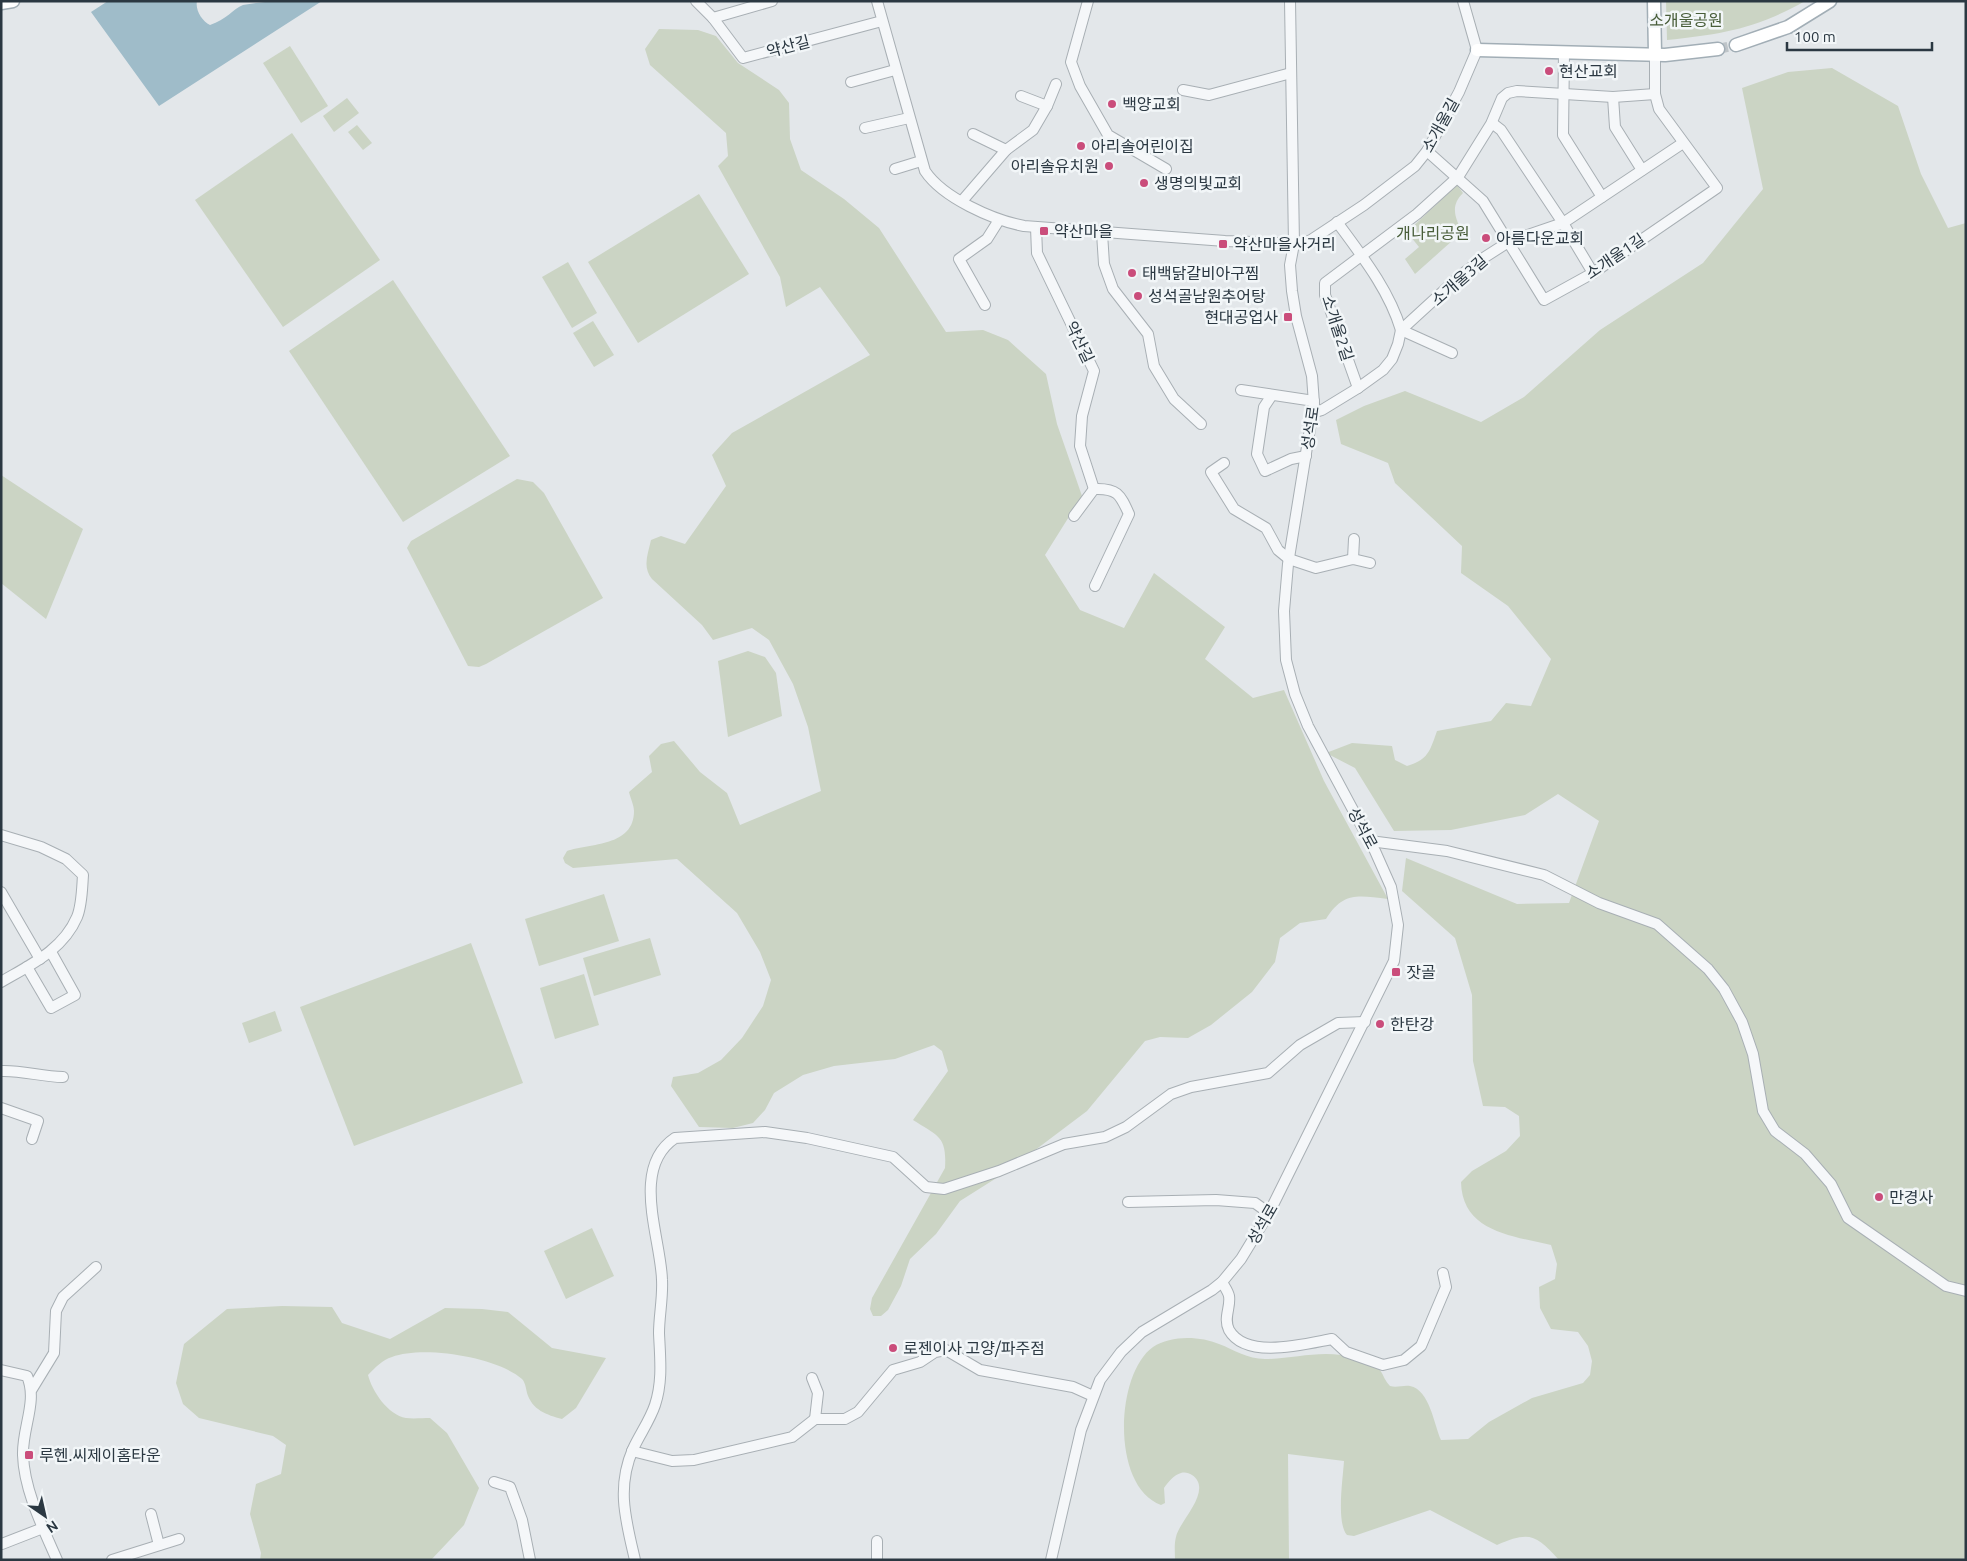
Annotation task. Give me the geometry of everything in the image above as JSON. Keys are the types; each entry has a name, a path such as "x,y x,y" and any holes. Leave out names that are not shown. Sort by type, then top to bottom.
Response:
{"main road":[{"path":"1,3 13,1"},
{"path":"1654,1 1655,54"},
{"path":"1736,45 1788,27 1830,1"},
{"path":"1476,50 1655,54 1690,53 1718,49"}],"street":[{"name":"약산길","path":"696,1 713,18 743,58 882,21"},
{"path":"713,18 772,1"},
{"path":"877,1 925,171 934,182 962,201 999,220 1036,228 1294,244"},
{"path":"1088,1 1071,62 1080,86 1108,135 1166,170"},
{"name":"성석로","path":"1052,1560 1081,1430 1100,1380 1132,1340 1222,1282 1241,1259 1269,1213 1364,1022 1394,961 1397,943 1396,907 1393,894 1370,841 1308,726 1295,694 1286,660 1284,611 1289,559 1314,401 1312,376 1292,298 1290,265 1294,244 1290,1"},
{"path":"1463,1 1476,50"},
{"name":"소개울길","path":"1294,244 1308,243 1415,166 1427,151 1450,110 1476,50"},
{"path":"1564,53 1563,135 1602,197"},
{"name":"소개울1길","path":"1427,151 1483,200 1510,241 1544,300 1592,273 1716,188 1659,109 1655,94 1655,54"},
{"path":"851,82 895,70"},
{"path":"1183,90 1209,95 1290,73"},
{"path":"962,201 1006,150 1033,130 1047,106 1056,84"},
{"name":"소개울2길","path":"1358,388 1325,295 1325,283 1363,257 1417,214 1458,177 1492,123 1502,98 1508,93 1517,92 1613,97 1655,94"},
{"path":"1021,96 1047,106"},
{"path":"1613,97 1615,127 1642,170"},
{"path":"865,128 909,118"},
{"path":"1492,123 1501,130 1563,223 1592,273"},
{"path":"973,134 1006,150"},
{"name":"소개울3길","path":"1401,330 1461,275 1510,241 1563,223 1683,143"},
{"path":"895,169 921,161"},
{"path":"985,305 960,259 987,239 999,220"},
{"path":"1312,413 1322,410 1383,370 1392,359 1401,330 1395,311 1363,257 1337,222"},
{"name":"약산길","path":"1036,228 1036,253 1094,371 1082,416 1080,446 1094,489"},
{"path":"1102,233 1104,264 1113,289 1148,334 1154,366 1174,398 1201,424"},
{"path":"1401,330 1452,353"},
{"path":"1241,390 1314,401"},
{"path":"1272,395 1264,407 1257,454 1266,471 1291,459 1306,456"},
{"path":"1224,463 1211,472 1234,509 1266,528 1278,550 1289,559 1316,568 1353,559 1370,563"},
{"path":"1074,516 1094,489 1110,488 1122,498 1129,514 1094,586"},
{"path":"1353,559 1354,539"},
{"path":"1,835 41,847 66,859 83,875 77,918 51,952 1,982"},
{"path":"1370,841 1447,851 1544,875 1599,904 1657,924 1708,969 1724,989 1742,1022 1754,1054 1763,1111 1775,1131 1805,1154 1832,1184 1848,1218 1946,1286 1966,1291"},
{"path":"1,892 40,959"},
{"path":"27,967 52,1008 75,995 51,952"},
{"path":"635,1560 622,1491 632,1451 655,1404 660,1377 662,1357 659,1333 662,1280 649,1198 656,1161 665,1145 675,1138 765,1132 807,1138 893,1157 926,1187 944,1189 999,1171 1064,1144 1105,1137 1126,1127 1171,1094 1190,1087 1268,1074 1300,1045 1338,1023 1364,1022"},
{"path":"1,1072 18,1071 45,1077 63,1077"},
{"path":"1,1108 38,1121 32,1139"},
{"path":"1128,1202 1216,1200 1255,1203 1269,1213"},
{"path":"57,1560 43,1528 24,1473 23,1460 32,1389 54,1353 56,1311 63,1297 96,1267"},
{"path":"1222,1282 1229,1295 1226,1314 1229,1330 1240,1342 1262,1348 1296,1346 1332,1339 1346,1352 1383,1365 1404,1360 1421,1346 1446,1287 1443,1273"},
{"path":"632,1451 672,1461 694,1460 792,1437 815,1419 845,1420 858,1412 893,1370 920,1362 935,1352 946,1350 980,1370 1073,1387 1093,1396"},
{"path":"1,1370 26,1376 32,1389"},
{"path":"812,1378 818,1393 815,1419"},
{"path":"494,1482 510,1487 522,1520 530,1560"},
{"path":"151,1514 159,1545"},
{"path":"2,1544 43,1528"},
{"path":"112,1560 179,1539"},
{"path":"877,1560 878,1540"}],"green space":[{"name":"소개울공원","path":"1666,1 1805,1 1770,18 1738,29 1667,40"},
{"path":"659,29 698,30 716,36 738,63 779,90 789,103 790,139 801,170 844,199 879,228 946,332 983,330 1008,340 1046,374 1057,424 1082,496 1045,555 1080,610 1124,628 1154,573 1225,627 1205,659 1253,698 1284,690 1324,781 1388,899 1352,897 1339,904 1326,919 1300,923 1280,938 1275,962 1252,992 1211,1025 1188,1038 1160,1037 1145,1041 1087,1111 1006,1172 960,1201 936,1234 910,1259 901,1286 888,1310 881,1316 873,1316 870,1309 872,1298 945,1168 944,1149 939,1138 913,1120 948,1071 942,1051 934,1045 895,1059 834,1066 803,1075 774,1093 765,1110 753,1123 733,1128 699,1127 671,1086 673,1077 698,1073 721,1060 742,1038 763,1006 771,980 760,952 737,913 677,859 573,868 565,863 563,858 567,851 609,842 627,831 632,823 634,811 629,792 652,772 649,756 661,744 674,741 700,772 727,793 740,825 821,791 808,727 793,684 769,640 752,628 713,640 702,625 652,579 646,565 651,540 661,536 685,544 726,486 712,455 732,433 870,355 820,287 786,307 780,277 718,166 728,156 726,133 650,65 645,49"},
{"path":"290,46 328,106 301,123 263,63"},
{"path":"1832,68 1898,106 1921,174 1948,228 1966,223 1966,1560 1559,1560 1538,1540 1525,1537 1497,1545 1430,1510 1354,1536 1347,1535 1341,1511 1344,1461 1288,1454 1289,1560 1175,1560 1178,1530 1197,1497 1198,1481 1188,1473 1176,1475 1164,1488 1165,1503 1161,1505 1145,1494 1133,1477 1126,1454 1124,1429 1126,1404 1131,1381 1140,1361 1153,1347 1160,1343 1168,1340 1195,1338 1211,1341 1259,1359 1333,1354 1362,1361 1380,1370 1390,1386 1410,1386 1422,1394 1427,1401 1441,1440 1468,1439 1489,1422 1532,1398 1583,1383 1590,1375 1592,1361 1588,1346 1578,1332 1551,1329 1540,1308 1539,1287 1555,1279 1557,1264 1551,1245 1492,1229 1480,1222 1470,1212 1464,1199 1461,1182 1472,1171 1506,1151 1520,1136 1519,1116 1505,1107 1483,1106 1473,1061 1472,995 1455,938 1402,891 1406,858 1517,904 1569,903 1599,821 1558,794 1525,815 1451,830 1394,831 1355,768 1326,753 1352,743 1392,746 1395,760 1407,766 1414,764 1427,754 1437,731 1491,721 1506,703 1531,706 1551,659 1508,606 1461,573 1462,546 1395,483 1388,463 1341,444 1336,420 1364,406 1405,391 1481,422 1524,397 1600,330 1703,263 1763,189 1742,88 1788,72"},
{"path":"347,98 359,113 334,132 323,116"},
{"path":"357,125 372,143 363,150 348,132"},
{"path":"292,133 380,260 283,327 195,200"},
{"name":"개나리공원","path":"1457,185 1463,193 1456,202 1455,207 1457,221 1462,232 1415,274 1405,259 1419,247 1407,232"},
{"path":"699,194 749,274 638,343 588,262"},
{"path":"568,262 597,313 572,328 542,277"},
{"path":"393,280 510,456 403,522 289,351"},
{"path":"593,321 614,355 594,367 573,333"},
{"path":"1,475 83,529 46,619 1,583"},
{"path":"517,479 533,482 544,493 603,598 486,664 479,667 468,666 407,548 411,541"},
{"path":"748,651 765,657 776,673 782,716 728,737 718,661"},
{"path":"604,894 619,941 539,966 525,919"},
{"path":"650,938 661,975 594,996 583,958"},
{"path":"471,943 523,1083 354,1146 300,1007"},
{"path":"584,974 599,1025 555,1039 540,988"},
{"path":"275,1011 282,1031 249,1043 242,1023"},
{"path":"592,1228 614,1276 566,1299 544,1251"},
{"path":"282,1306 332,1307 342,1323 390,1339 445,1308 508,1312 552,1348 606,1358 576,1408 562,1419 536,1408 529,1399 525,1383 511,1371 478,1359 459,1355 422,1352 405,1354 385,1360 368,1375 377,1395 387,1407 399,1416 406,1418 430,1418 447,1433 479,1488 464,1525 431,1560 260,1560 261,1553 250,1514 256,1484 281,1474 286,1445 273,1436 199,1418 183,1404 176,1383 184,1344 227,1309"}],"water":[{"path":"108,1 197,1 200,15 210,25 243,5 252,3 322,1 159,106 91,12"}],"tunnel":[{"path":"1718,49 1736,45"}],"place":[{"name":"현산교회","path":"1549,71"},
{"name":"백양교회","path":"1112,104"},
{"name":"아리솔어린이집","path":"1081,146"},
{"name":"아리솔유치원","path":"1109,166"},
{"name":"생명의빛교회","path":"1144,183"},
{"name":"약산마을","path":"1044,231"},
{"name":"아름다운교회","path":"1486,238"},
{"name":"약산마을사거리","path":"1223,244"},
{"name":"태백닭갈비아구찜","path":"1132,273"},
{"name":"성석골남원추어탕","path":"1138,296"},
{"name":"현대공업사","path":"1288,317"},
{"name":"잣골","path":"1396,972"},
{"name":"한탄강","path":"1380,1024"},
{"name":"만경사","path":"1879,1197"},
{"name":"로젠이사 고양/파주점","path":"893,1348"},
{"name":"루헨.씨제이홈타운","path":"29,1455"}]}
